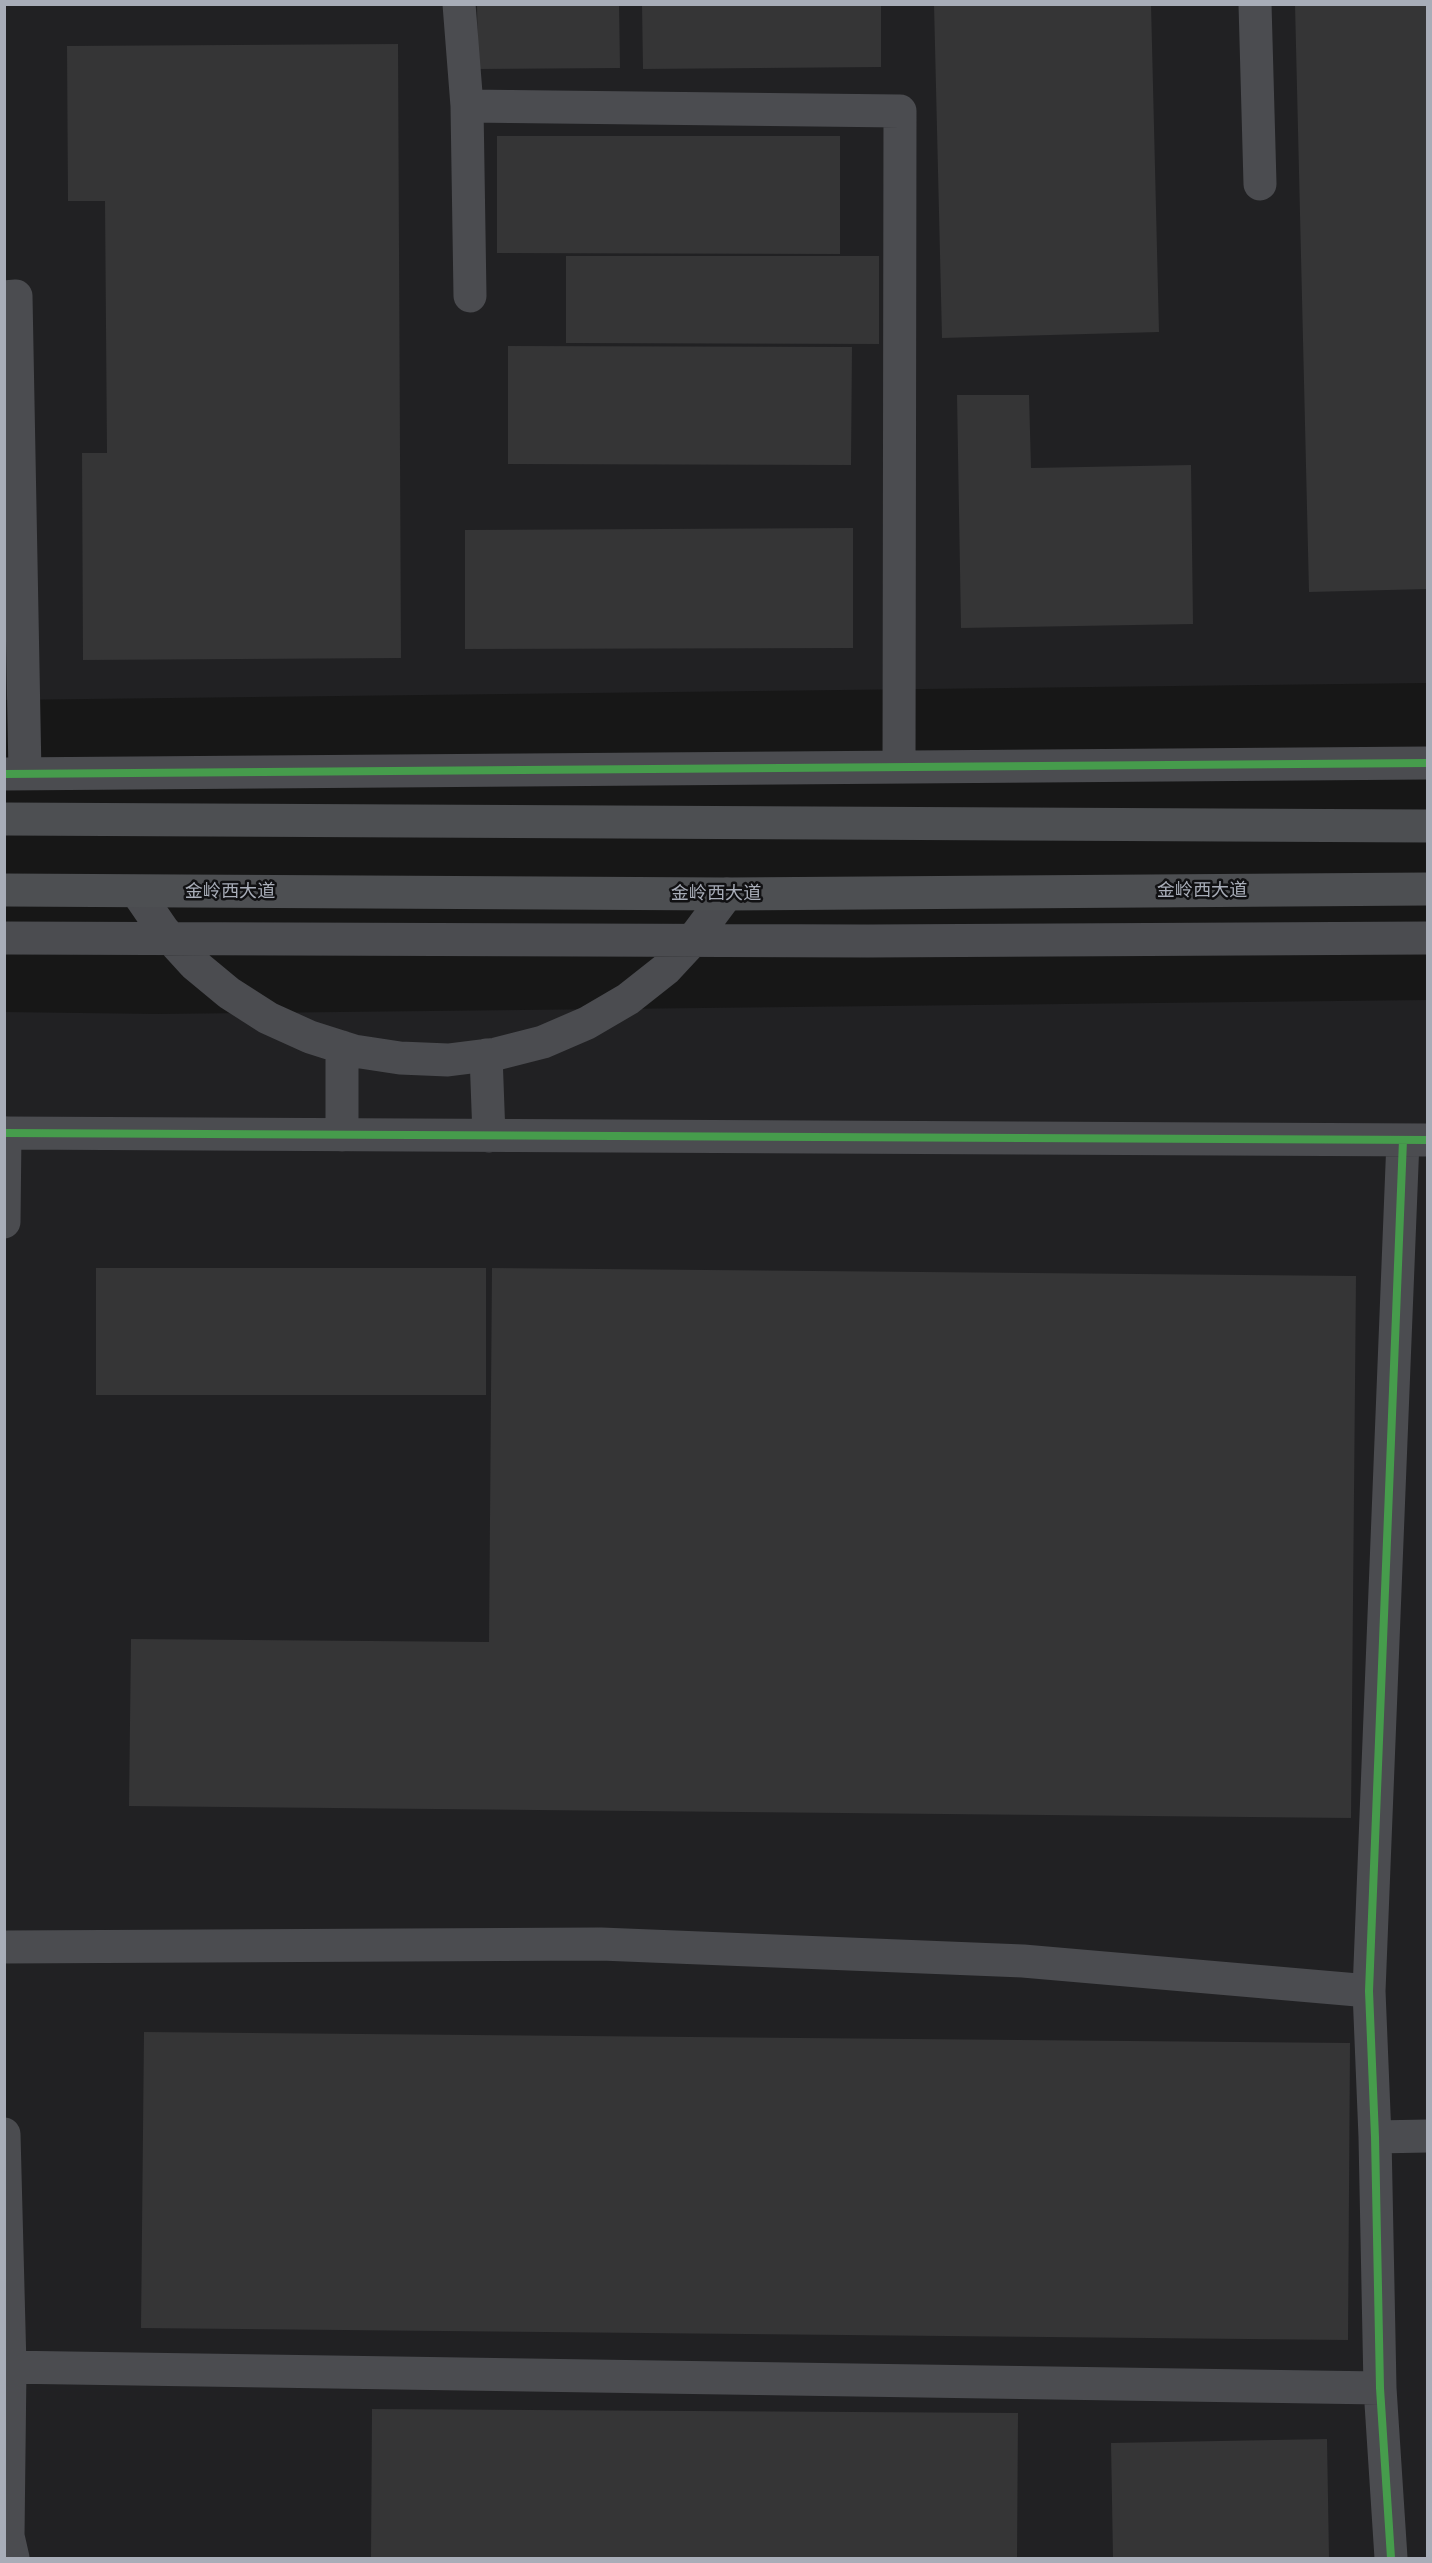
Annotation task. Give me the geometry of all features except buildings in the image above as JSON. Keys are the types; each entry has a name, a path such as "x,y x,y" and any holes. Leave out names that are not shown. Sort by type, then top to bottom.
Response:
{"main road":[{"path":"4,819 1428,826"},
{"name":"金岭西大道","path":"4,891 727,894 1428,889"}],"street":[{"path":"459,4 467,106 470,296"},
{"path":"1255,4 1260,184"},
{"path":"467,106 900,111 899,766"},
{"path":"4,297 16,296 13,604 15,774 1428,762"},
{"path":"137,892 171,939 194,964 229,993 268,1018 310,1037 342,1047 400,1058 448,1060 486,1055 543,1041 587,1023 628,999 666,969 692,941 727,894"},
{"path":"4,938 692,941 1428,938"},
{"path":"342,1047 342,1135"},
{"path":"486,1055 489,1136"},
{"path":"4,1222 5,1133 1415,1140 1369,1991 1375,2137 1380,2388 1391,2559"},
{"path":"4,1947 600,1944 1023,1961 1369,1991"},
{"path":"4,2134 8,2536 13,2559"},
{"path":"1375,2137 1428,2136"},
{"path":"7,2367 1380,2388"}],"shaded area":[{"path":"4,5 1427,5 1427,683 5,700"},
{"path":"1427,1000 1427,2558 5,2558 5,1012 157,1014"}],"cycle path":[{"path":"4,774 1428,763"},
{"path":"4,1133 1428,1140"},
{"path":"1391,2558 1380,2388 1375,2137 1369,1991 1403,1140"}]}
